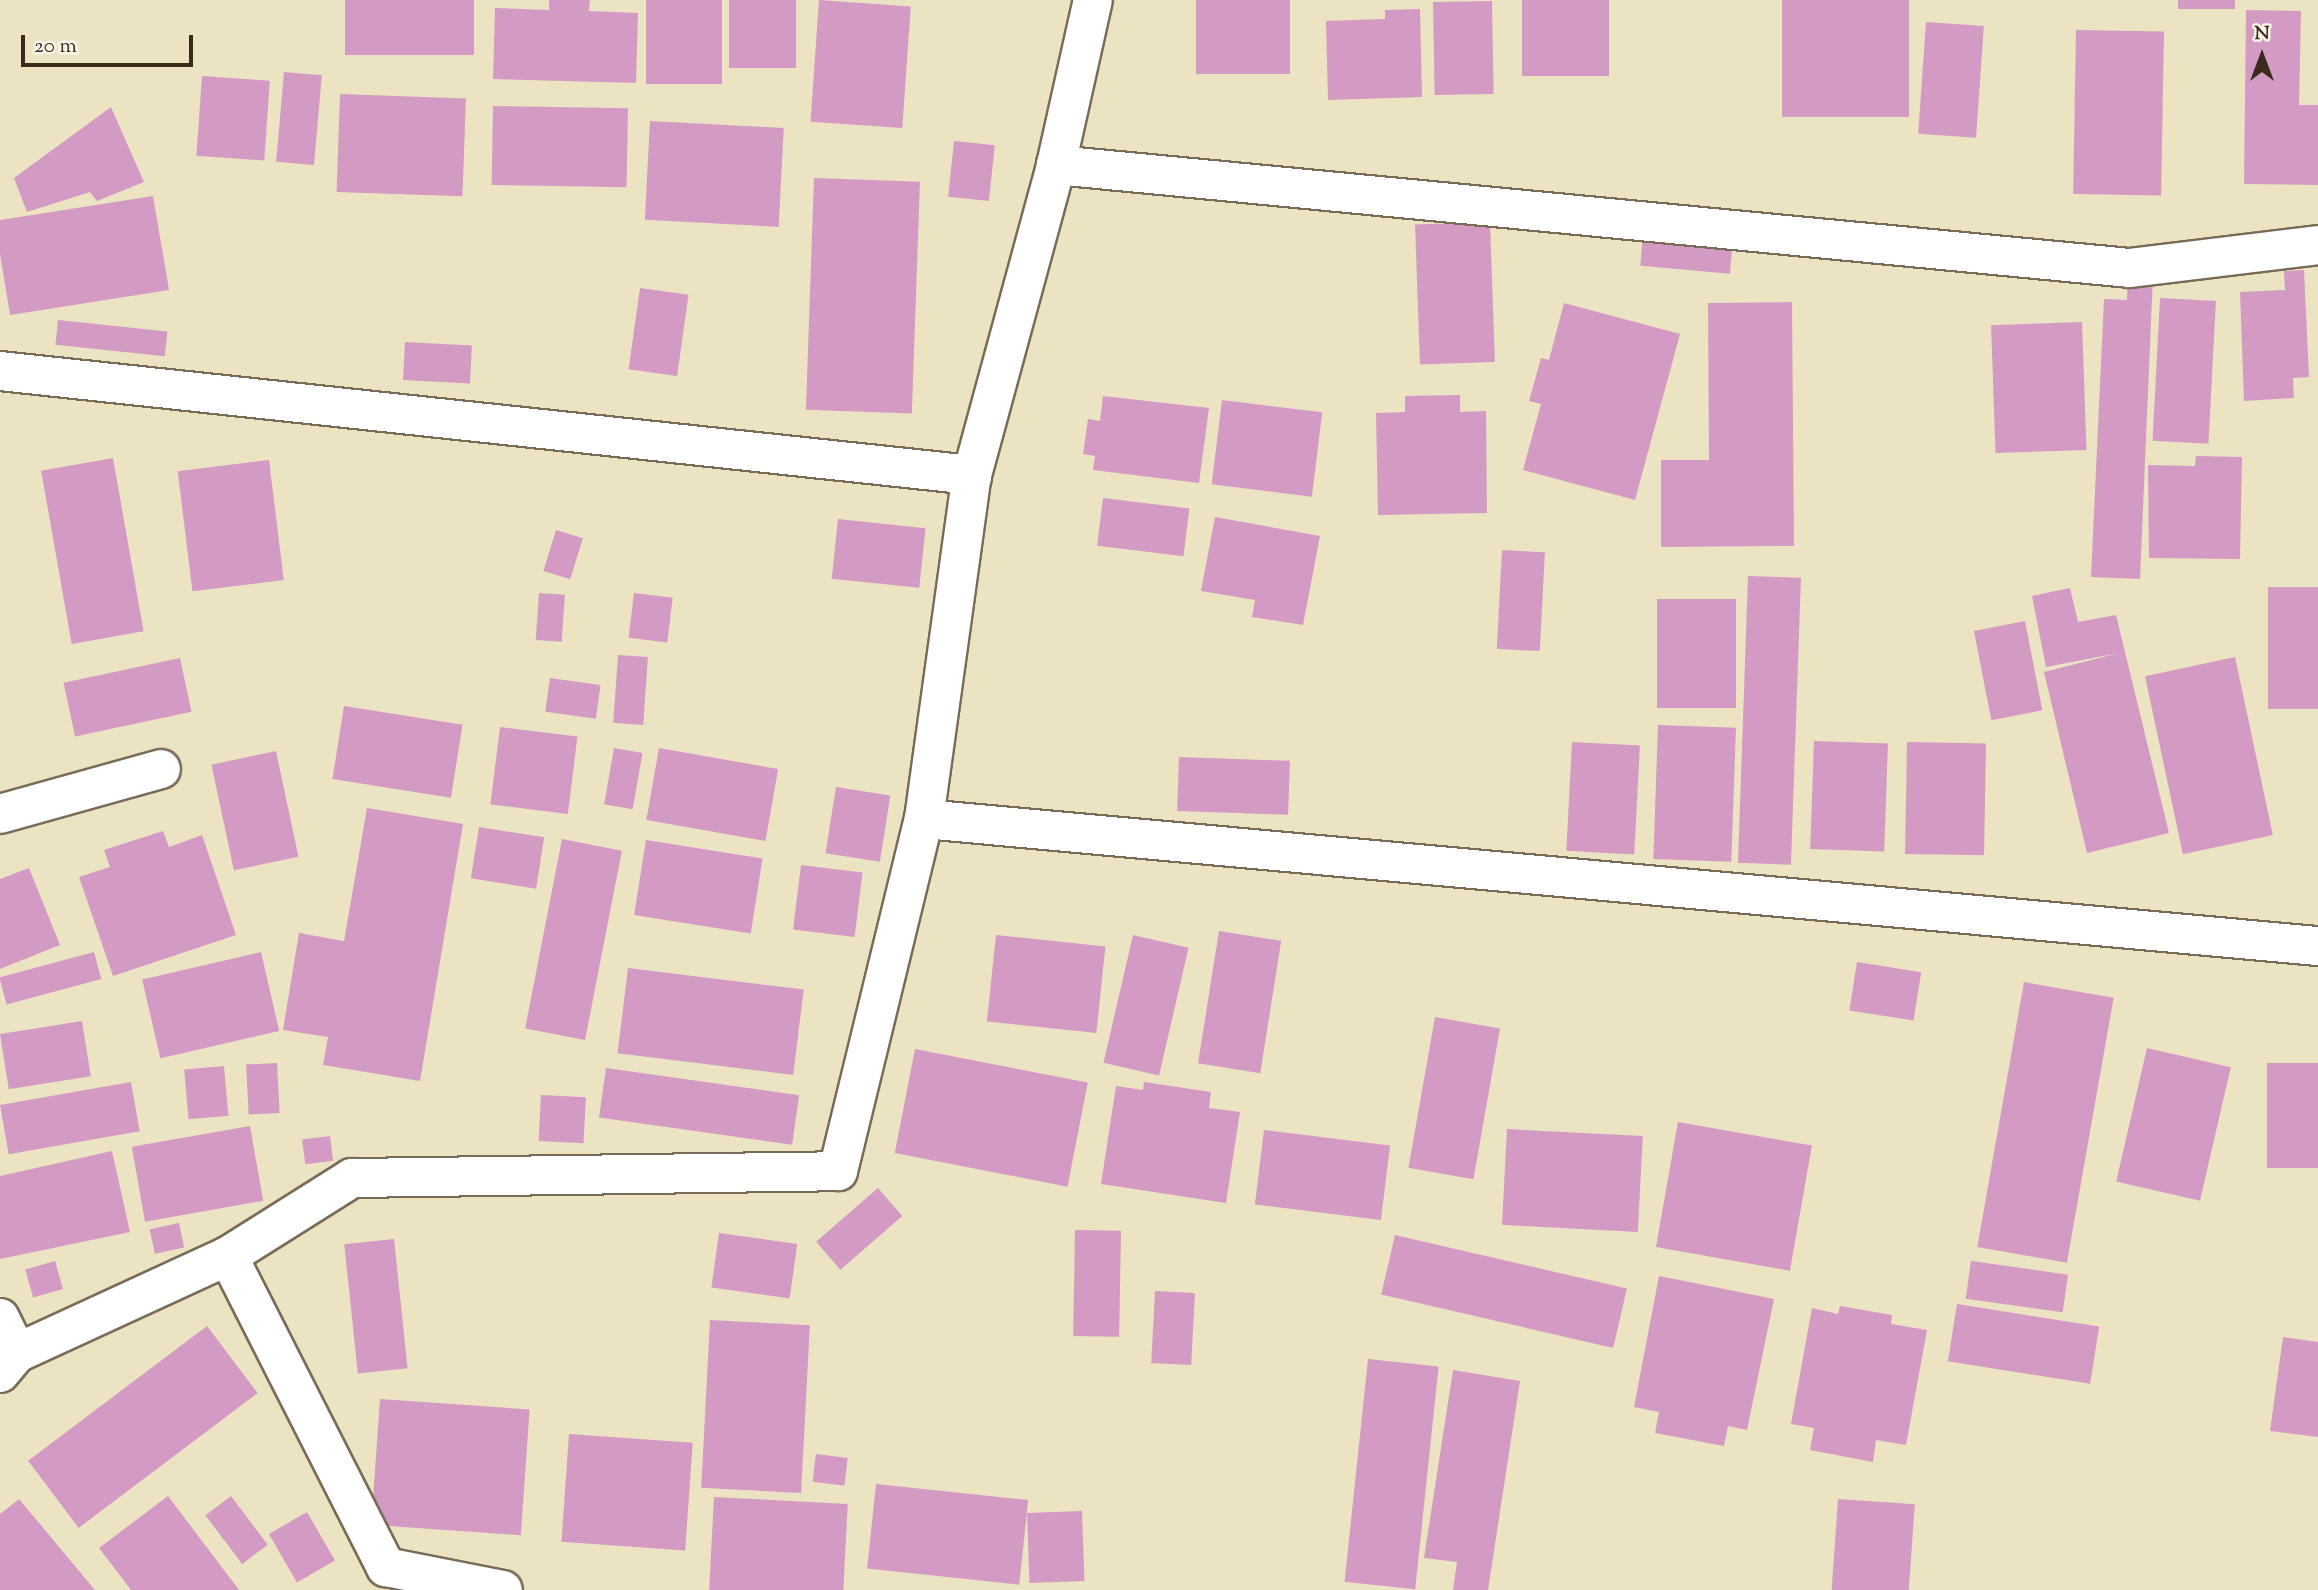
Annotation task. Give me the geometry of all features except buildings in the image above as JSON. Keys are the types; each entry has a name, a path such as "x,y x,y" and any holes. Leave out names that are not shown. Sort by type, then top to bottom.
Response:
{"street":[{"path":"0,1318 9,1363 228,1256 352,1178 838,1171 924,819 972,475 1056,166 1093,0"},
{"path":"1056,166 2129,268 2318,246"},
{"path":"1,369 972,475"},
{"path":"0,814 161,769"},
{"path":"924,819 2318,946"},
{"path":"228,1256 386,1567 503,1590"}]}
